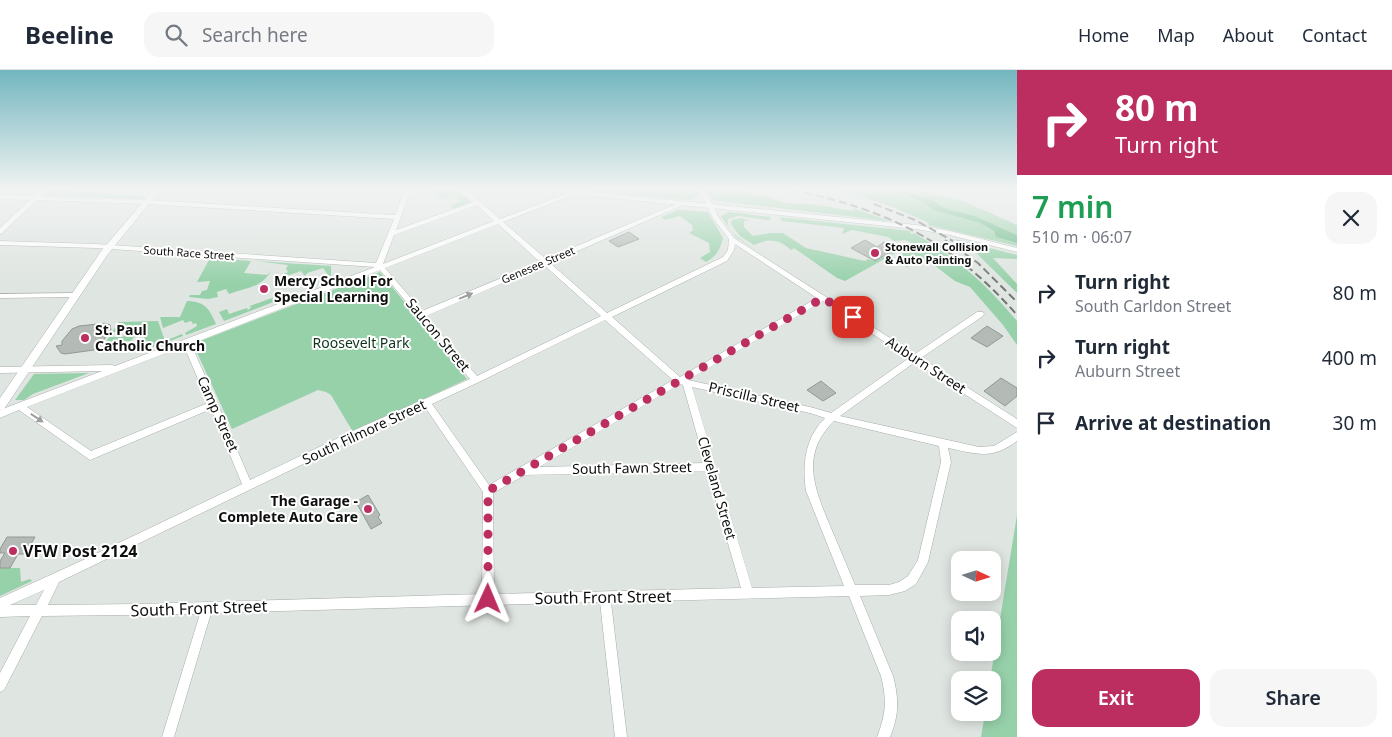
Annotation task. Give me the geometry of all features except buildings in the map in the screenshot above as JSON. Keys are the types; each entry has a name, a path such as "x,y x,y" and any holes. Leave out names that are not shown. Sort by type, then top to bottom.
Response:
{"main road":[{"path":"0,406 75,295 109,247 131,221"},
{"path":"854,221 934,230 1017,250"}],"street":[{"path":"0,232 12,221"},
{"path":"380,266 396,221"},
{"path":"391,234 427,221"},
{"name":"Genesee Street","path":"421,316 641,221"},
{"name":"Auburn Street","path":"719,221 732,239 746,249 1017,424"},
{"path":"0,414 380,266 499,222"},
{"name":"Priscilla Street","path":"499,222 606,317 682,381 978,451 994,451 1017,436"},
{"path":"727,258 733,246 732,239"},
{"name":"South Race Street","path":"0,243 109,247 380,266"},
{"name":"South Filmore Street","path":"0,604 476,380 746,249"},
{"name":"Saucon Street","path":"380,266 476,380"},
{"path":"0,296 75,295"},
{"path":"488,491 682,381 823,298"},
{"path":"886,731 892,703 887,676 811,492 808,465 813,442 819,430 832,417 980,314"},
{"name":"Camp Street","path":"186,342 248,486"},
{"path":"0,370 120,368"},
{"name":"Cleveland Street","path":"682,381 711,467 748,594"},
{"path":"426,402 488,491 488,599"},
{"path":"19,406 90,456 214,404"},
{"name":"South Front Street","path":"0,611 876,592 895,588 912,580 919,572 923,562 946,462 943,444"},
{"name":"South Fawn Street","path":"523,471 711,467"},
{"path":"0,686 55,579"},
{"path":"605,597 621,737"},
{"path":"168,737 207,608"}],"green space":[{"path":"687,221 713,221 723,238 718,252 706,262 700,258 710,252 709,243 689,233 693,230 692,225"},
{"path":"732,221 744,221 744,227 753,236 783,233 806,248 865,261 868,259 874,261 895,249 897,252 845,281 837,278 794,248 791,250 774,241 764,241 754,245 740,236 731,224"},
{"path":"783,221 818,221 911,231 910,233 914,233 929,242 970,272 994,295 1017,321 1017,345 1003,325 970,287 955,281 930,262 918,261 907,267 902,264 897,266 892,263 900,258 904,249 914,247 914,244 905,240 894,241 888,237 852,230 842,234 844,228"},
{"path":"925,221 973,221 994,231 996,237 1017,243 1017,246 928,225 929,223"},
{"path":"986,221 1008,221 1017,225 1017,235"},
{"path":"954,239 1017,255 1017,259 993,258 1017,284 1017,293 971,248"},
{"path":"210,258 251,261 244,273 267,275 271,271 263,281 247,289 229,294 226,289 217,292 218,297 208,299 189,297 190,295 200,295 202,291 207,290 210,281 197,282"},
{"path":"255,261 331,266 331,276 323,268 307,273 305,276 301,271 283,277 282,275 288,272 286,269 288,265"},
{"name":"Roosevelt Park","path":"380,272 467,379 353,432 331,395 318,390 232,429 194,346 195,343"},
{"path":"279,291 281,294 286,292 289,296 224,321 219,312 227,309 229,314 247,308 248,310 251,308 250,306 275,297 273,293"},
{"path":"187,301 193,301 206,307 216,324 186,335 185,333 197,326 196,323 193,324 191,321 185,323 183,320 163,328 160,317 180,317"},
{"path":"158,321 165,341 182,334 183,336 141,352 145,336 134,337 131,341 106,342 109,337 123,337 126,332 112,332 119,322"},
{"path":"89,373 33,394 24,400 15,400 34,374"},
{"path":"1017,515 1017,737 981,737 984,721 1001,721 1001,671 991,671 993,661 1001,661 1001,613"},
{"path":"0,568 20,568 21,582 30,579 32,581 0,596"}],"shaded area":[{"path":"973,221 986,221 1017,235 1017,243 996,237 994,231"}],"railway":[{"path":"893,221 943,248 993,289 1017,315"},
{"path":"917,221 953,241"},
{"path":"945,240 978,263 1017,302"}],"place":[{"name":"Stonewall Collision & Auto Painting","path":"875,253"},
{"name":"Mercy School For Special Learning","path":"264,289"},
{"name":"St. Paul Catholic Church","path":"85,338"},
{"name":"The Garage - Complete Auto Care","path":"368,509"},
{"name":"VFW Post 2124","path":"13,551"}],"route":[{"path":"488,599 490,496 488,491 823,298 853,317"}]}
